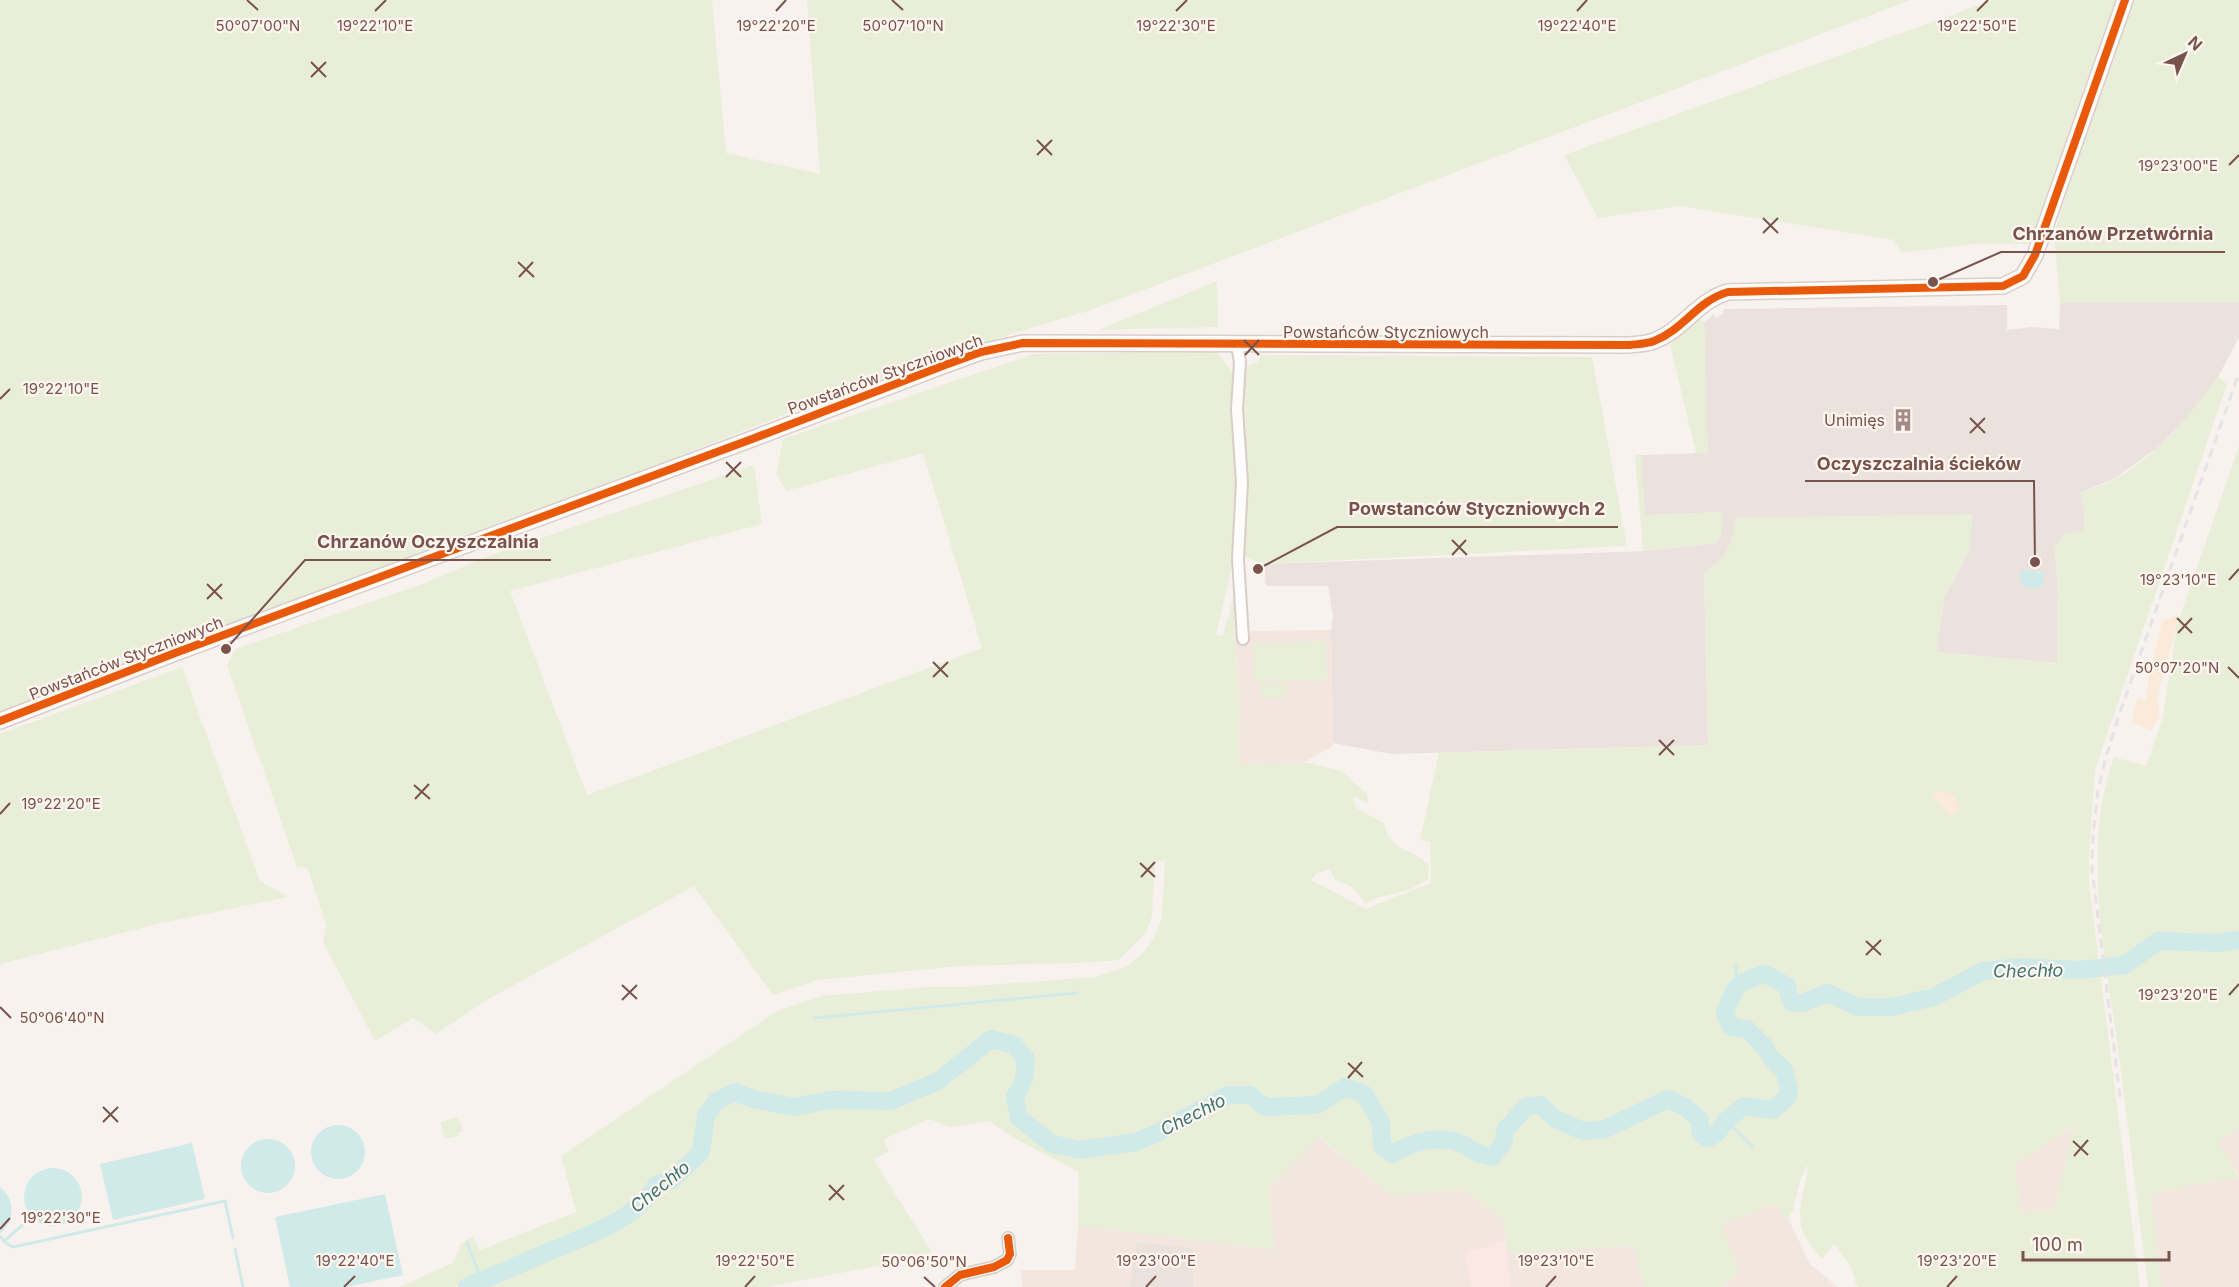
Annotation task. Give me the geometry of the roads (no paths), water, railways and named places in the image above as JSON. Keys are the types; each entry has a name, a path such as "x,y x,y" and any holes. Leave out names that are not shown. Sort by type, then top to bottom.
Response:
{"street":[{"name":"Powstańców Styczniowych","path":"0,721 175,653 981,352 1023,343 1630,345 1652,342 1664,336 1714,296 1728,292 2003,286 2023,276 2032,261 2125,0"},
{"path":"1237,345 1240,362 1237,410 1242,482 1238,559 1243,639"},
{"path":"945,1287 960,1275 994,1267 1007,1260 1010,1254 1008,1238"}],"water":[{"path":"2021,570 2045,572 2043,584 2037,589 2026,588 2020,581"},
{"path":"338,1125 348,1127 357,1133 363,1142 365,1152 363,1162 357,1171 348,1177 338,1179 328,1177 319,1171 313,1162 311,1152 313,1142 319,1133 328,1127"},
{"path":"268,1139 278,1141 287,1147 293,1156 295,1166 293,1176 287,1185 278,1191 268,1193 258,1191 249,1185 243,1176 241,1166 243,1156 249,1147 258,1141"},
{"path":"192,1143 205,1199 113,1220 100,1164"},
{"path":"47,1168 59,1168 74,1176 82,1191 82,1203 74,1218 59,1226 47,1226 32,1218 24,1203 24,1191 32,1176"},
{"path":"0,1187 9,1198 12,1210 9,1223 0,1234"},
{"path":"385,1194 403,1275 346,1287 290,1287 275,1217"}],"waterway":[{"name":"Chechło","path":"2162,935 2163,943"},
{"name":"Chechło","path":"467,1287 623,1218 636,1208 656,1185 672,1180 701,1152 706,1115 717,1101 734,1092 753,1099 795,1107 830,1100 891,1101 938,1081 991,1039 1014,1045 1026,1059 1024,1080 1015,1097 1019,1118 1052,1144 1081,1150 1136,1142 1228,1095 1250,1095 1265,1107 1317,1105 1345,1087 1364,1094 1381,1122 1382,1146 1393,1154 1417,1143 1445,1140 1454,1141 1492,1157 1504,1142 1505,1130 1527,1106 1541,1105 1555,1119 1583,1131 1605,1129 1668,1099 1685,1107 1700,1119 1701,1133 1708,1138 1716,1134 1726,1121 1744,1106 1773,1110 1788,1097 1789,1089 1784,1070 1747,1029 1731,1027 1725,1013 1738,986 1766,974 1787,986 1793,1003 1802,1003 1828,993 1857,1007 1892,1007 1934,997 1983,971 2019,967 2080,970 2125,965 2158,941 2219,943 2239,940"},
{"path":"1736,966 1736,985"},
{"path":"815,1018 1076,993"},
{"path":"1726,1121 1752,1146"},
{"path":"0,1236 13,1247 225,1201 233,1238"},
{"path":"4,1241 32,1217"},
{"path":"467,1243 482,1281"},
{"path":"235,1249 243,1287"}],"railway":[{"path":"2120,1097 2092,868 2098,790 2118,718 2239,373"}],"place":[{"name":"Chrzanów Przetwórnia","path":"1933,282"},
{"name":"Unimięs","path":"1903,420"},
{"name":"Oczyszczalnia ścieków","path":"2035,562"},
{"name":"Powstanców Styczniowych 2","path":"1258,569"},
{"name":"Chrzanów Oczyszczalnia","path":"226,649"}]}
